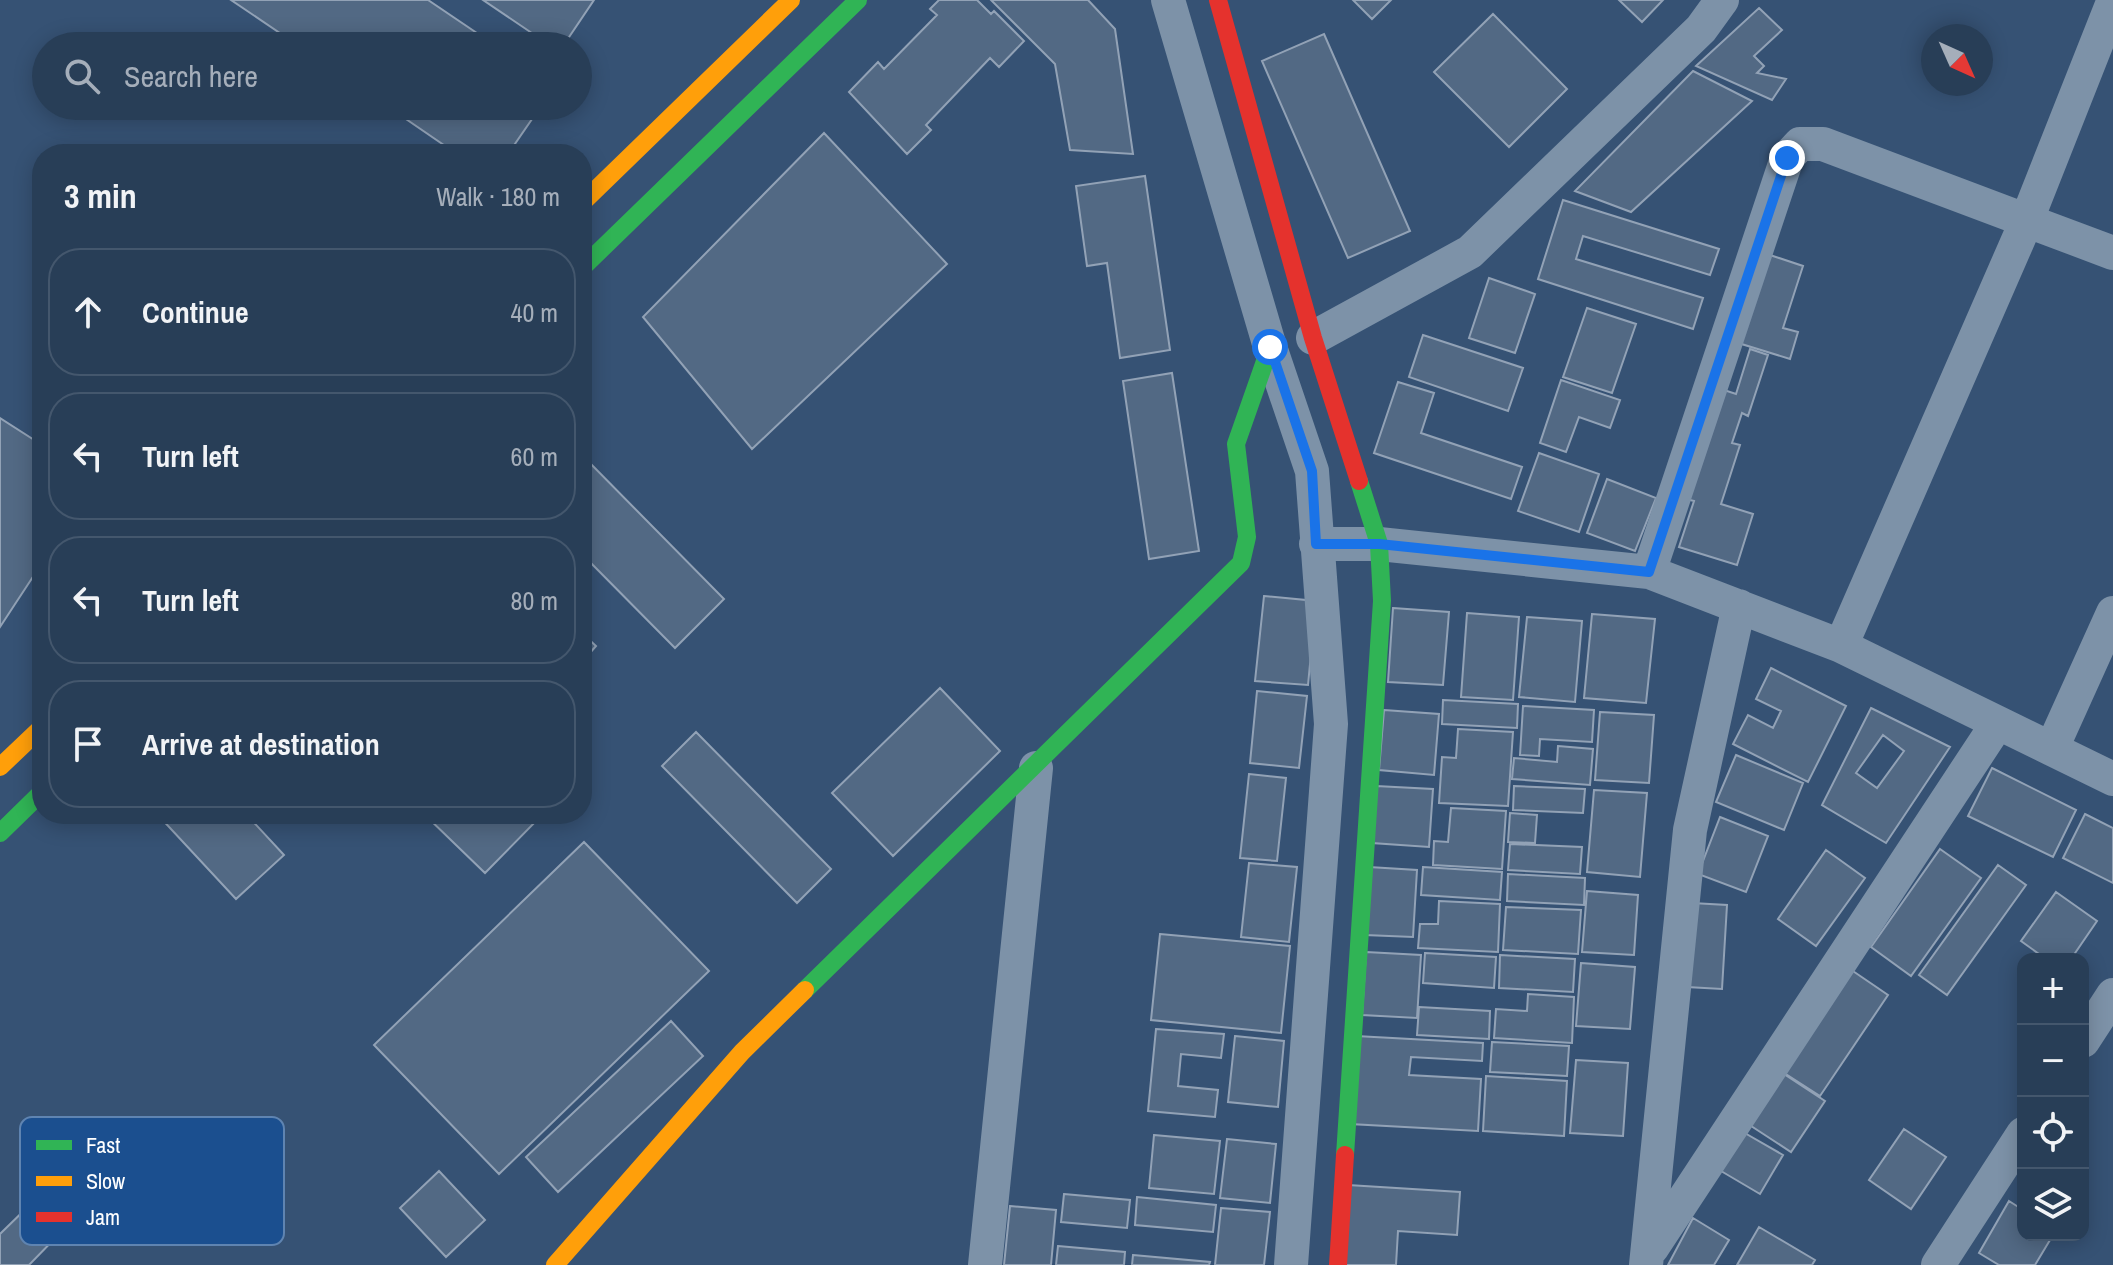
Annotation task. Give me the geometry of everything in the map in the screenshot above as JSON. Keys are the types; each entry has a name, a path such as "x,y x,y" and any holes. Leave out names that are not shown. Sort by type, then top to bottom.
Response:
{"street":[{"path":"592,193 791,0"},
{"path":"592,258 858,0"},
{"path":"1168,0 1270,347 1312,471 1331,724 1291,1265"},
{"path":"1218,0 1313,338 1379,544 1382,601 1338,1265"},
{"path":"1313,338 1470,252 1701,29 1722,0"},
{"path":"1841,646 2026,222 2113,2"},
{"path":"1649,572 1787,158 1800,144 1823,144 2113,253"},
{"path":"555,1265 742,1052 1036,768 1241,563 1247,537 1236,444 1270,347"},
{"path":"1316,544 1379,544 1649,572 1841,646 2113,779"},
{"path":"1647,1259 1690,830 1739,606"},
{"path":"2052,748 2113,613"},
{"path":"1647,1259 1997,724"},
{"path":"0,767 32,737"},
{"path":"985,1265 1036,768"},
{"path":"0,833 32,802"},
{"path":"2089,1032 2113,995"},
{"path":"1938,1265 2017,1143"}],"building":[{"path":"231,0 428,0 475,32 278,32"},
{"path":"483,0 594,0 572,32 530,32"},
{"path":"939,0 977,0 991,14 994,11 1024,41 999,67 990,58 926,125 931,130 907,154 849,92 878,62 884,69 937,15 930,9"},
{"path":"991,0 1088,0 1115,29 1133,154 1070,150 1055,64"},
{"path":"1353,0 1391,0 1372,19"},
{"path":"1619,0 1663,0 1642,22"},
{"path":"1759,8 1782,30 1754,56 1764,66 1757,73 1786,79 1772,100 1696,66"},
{"path":"1493,14 1567,89 1509,147 1434,72"},
{"path":"1324,34 1410,231 1348,258 1262,61"},
{"path":"1693,71 1752,101 1631,212 1575,191"},
{"path":"407,120 531,120 515,144 442,144"},
{"path":"824,133 947,264 752,449 643,317"},
{"path":"1145,176 1170,350 1120,358 1107,263 1087,266 1076,186"},
{"path":"1563,200 1719,249 1710,275 1583,236 1576,259 1703,298 1693,329 1538,279"},
{"path":"1764,253 1803,266 1783,328 1798,332 1790,359 1735,342"},
{"path":"1489,278 1535,294 1515,353 1469,338"},
{"path":"1587,308 1636,324 1612,393 1563,377"},
{"path":"1423,335 1523,368 1508,411 1409,377"},
{"path":"1750,349 1768,355 1748,416 1742,413 1732,443 1740,445 1721,504 1753,514 1737,565 1679,547 1694,501 1686,499 1721,389 1736,394"},
{"path":"1172,373 1199,551 1149,559 1123,381"},
{"path":"1561,380 1620,400 1610,428 1579,417 1566,452 1540,443"},
{"path":"1398,382 1434,393 1421,433 1522,467 1511,499 1374,453"},
{"path":"0,418 32,439 32,578 0,627"},
{"path":"1539,453 1599,474 1579,532 1518,511"},
{"path":"592,465 724,599 675,648 592,564"},
{"path":"1607,479 1656,498 1635,551 1587,533"},
{"path":"1264,596 1316,601 1308,685 1255,681"},
{"path":"1393,608 1449,612 1443,685 1388,682"},
{"path":"1467,613 1519,617 1513,700 1461,697"},
{"path":"1592,614 1655,619 1646,703 1584,698"},
{"path":"1527,617 1582,621 1575,702 1519,697"},
{"path":"1771,668 1846,706 1808,782 1733,744 1748,715 1773,728 1781,711 1756,699"},
{"path":"940,688 1000,751 893,856 832,793"},
{"path":"1257,691 1307,696 1299,768 1250,763"},
{"path":"1443,700 1518,704 1517,728 1442,724"},
{"path":"1523,706 1594,710 1592,742 1540,739 1539,756 1520,755"},
{"path":"1871,708 1950,747 1886,843 1822,805","holes":["1883,735 1904,751 1877,788 1856,773"]},
{"path":"1384,710 1439,714 1434,775 1379,770"},
{"path":"1600,712 1654,715 1649,783 1595,780"},
{"path":"1458,729 1513,732 1508,806 1439,803 1442,757 1456,758"},
{"path":"696,732 831,869 797,903 662,766"},
{"path":"1558,746 1593,749 1590,785 1512,779 1514,758 1557,762"},
{"path":"1736,755 1803,783 1784,830 1716,802"},
{"path":"1992,768 2076,810 2053,857 1968,816"},
{"path":"1249,774 1286,778 1277,861 1240,858"},
{"path":"1376,786 1433,789 1429,847 1372,843"},
{"path":"1514,786 1585,789 1583,813 1513,810"},
{"path":"1594,790 1647,793 1640,877 1587,872"},
{"path":"1451,808 1506,811 1502,869 1433,865 1434,841 1448,842"},
{"path":"1510,813 1537,815 1535,843 1508,842"},
{"path":"2085,814 2113,828 2113,883 2063,858"},
{"path":"1720,817 1768,836 1746,892 1698,874"},
{"path":"166,824 255,824 284,855 236,899"},
{"path":"434,824 533,824 485,873"},
{"path":"584,842 709,971 499,1174 374,1045"},
{"path":"1510,844 1582,847 1580,874 1508,870"},
{"path":"1940,849 1981,878 1911,976 1871,947"},
{"path":"1826,850 1865,878 1816,946 1778,919"},
{"path":"1249,863 1297,867 1289,942 1241,937"},
{"path":"1998,865 2026,885 1947,995 1919,975"},
{"path":"1369,867 1417,870 1413,937 1365,935"},
{"path":"1423,867 1502,872 1500,900 1421,895"},
{"path":"1508,874 1585,878 1584,905 1507,901"},
{"path":"1587,891 1638,895 1634,955 1582,952"},
{"path":"2056,892 2097,921 2075,953 2038,953 2021,941"},
{"path":"1439,901 1500,904 1498,952 1418,948 1420,924 1438,924"},
{"path":"1692,903 1727,905 1722,989 1687,987"},
{"path":"1506,907 1581,910 1578,954 1503,950"},
{"path":"1160,934 1290,946 1281,1033 1151,1020"},
{"path":"1366,952 1421,955 1417,1018 1362,1015"},
{"path":"1425,953 1496,957 1494,988 1423,983"},
{"path":"1500,955 1575,959 1573,992 1499,988"},
{"path":"1581,963 1635,967 1630,1029 1576,1026"},
{"path":"1847,967 1888,995 1820,1096 1778,1069"},
{"path":"1528,994 1574,997 1572,1043 1494,1038 1496,1009 1527,1011"},
{"path":"1419,1007 1490,1011 1489,1039 1417,1035"},
{"path":"671,1021 703,1056 558,1192 526,1157"},
{"path":"1156,1029 1224,1034 1221,1058 1181,1054 1178,1086 1218,1090 1215,1117 1148,1111"},
{"path":"1235,1036 1284,1041 1278,1107 1228,1102"},
{"path":"1356,1036 1483,1043 1482,1061 1411,1057 1409,1075 1481,1079 1478,1131 1350,1124"},
{"path":"1492,1042 1569,1046 1567,1076 1490,1072"},
{"path":"1576,1060 1628,1063 1623,1136 1570,1133"},
{"path":"1778,1070 1825,1101 1791,1152 1745,1122"},
{"path":"1486,1076 1567,1081 1564,1136 1483,1131"},
{"path":"1904,1129 1946,1157 1911,1209 1869,1180"},
{"path":"1743,1132 1783,1155 1760,1194 1721,1171"},
{"path":"1154,1135 1220,1141 1214,1194 1149,1188"},
{"path":"1227,1139 1276,1144 1270,1203 1220,1198"},
{"path":"439,1171 485,1220 446,1257 400,1208"},
{"path":"1348,1185 1460,1192 1457,1235 1398,1231 1396,1265 1343,1265"},
{"path":"1064,1194 1130,1200 1127,1228 1061,1222"},
{"path":"1137,1197 1216,1205 1213,1232 1135,1225"},
{"path":"2009,1201 2017,1206 2017,1241 2049,1241 2035,1265 1999,1265 1979,1253"},
{"path":"1010,1206 1056,1210 1051,1265 1004,1265"},
{"path":"1221,1208 1270,1212 1264,1265 1215,1265"},
{"path":"20,1215 20,1245 48,1245 29,1265 0,1265 0,1234"},
{"path":"1693,1218 1729,1240 1714,1265 1668,1265"},
{"path":"1759,1227 1815,1260 1812,1265 1737,1265"},
{"path":"1058,1246 1125,1252 1124,1265 1056,1265"},
{"path":"1133,1255 1210,1262 1209,1265 1132,1265"}],"traffic: fast":[{"path":"592,258 858,0"},
{"path":"805,990 1241,563 1247,537 1236,444 1270,347"},
{"path":"1345,1155 1382,601 1379,544 1359,481"},
{"path":"0,833 32,802"}],"traffic: slow":[{"path":"592,193 791,0"},
{"path":"0,767 32,737"},
{"path":"555,1265 742,1052 805,990"}],"traffic: jam":[{"path":"1218,0 1313,338 1359,481"},
{"path":"1338,1265 1345,1155"}],"route":[{"path":"1270,347 1312,471 1316,544 1379,544 1649,572 1787,158"}]}
